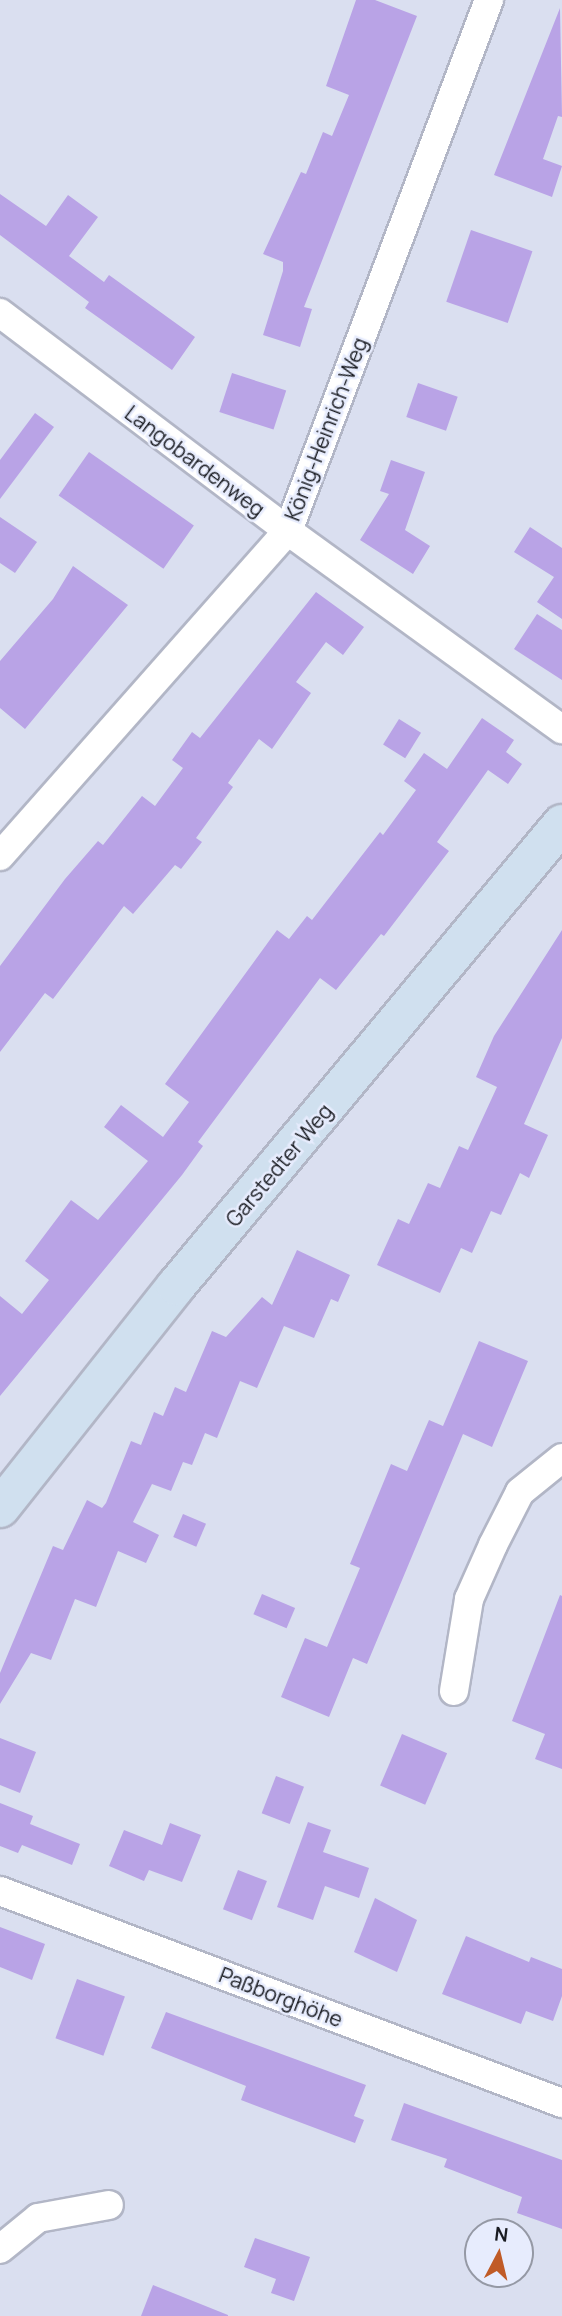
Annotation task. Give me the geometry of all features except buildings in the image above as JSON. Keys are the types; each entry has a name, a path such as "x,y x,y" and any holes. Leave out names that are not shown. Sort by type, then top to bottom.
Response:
{"main road":[{"name":"Garstedter Weg","path":"0,1508 176,1286 562,824"}],"street":[{"name":"König-Heinrich-Weg","path":"0,856 288,531 489,0"},
{"name":"Langobardenweg","path":"0,313 288,531 562,729"},
{"path":"454,1691 469,1599 493,1545 520,1492 562,1458"},
{"name":"Paßborghöhe","path":"0,1891 562,2103"},
{"path":"0,2249 38,2218 109,2205"}]}
